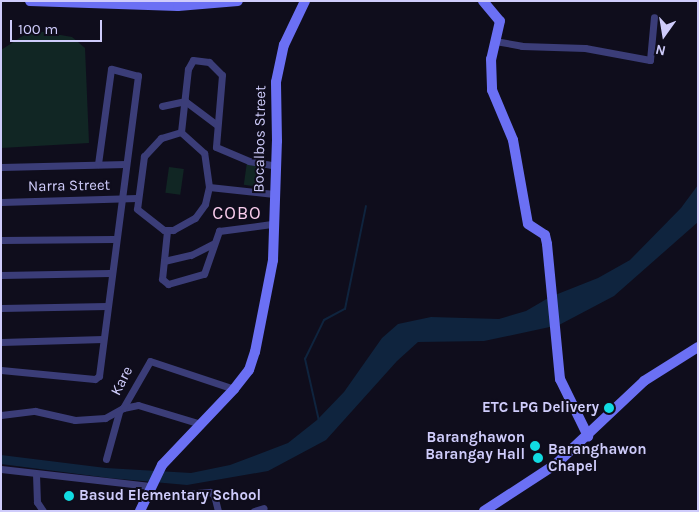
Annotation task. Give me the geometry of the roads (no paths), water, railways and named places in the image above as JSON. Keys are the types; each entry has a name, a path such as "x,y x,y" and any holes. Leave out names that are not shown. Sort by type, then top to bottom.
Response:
{"street":[{"path":"30,1 202,3 238,1"},
{"name":"Bocalbos Street","path":"140,511 150,485 162,465 234,389 249,370 255,352 273,260 272,224 276,166 278,63 305,1"},
{"path":"483,1 499,18 490,66 492,90 513,140 528,224 545,235 548,244 560,379 588,436"},
{"path":"495,41 522,46 585,48 650,60 654,17"},
{"path":"181,132 189,64 198,59 216,65 223,82 216,147"},
{"path":"1,370 98,378 108,306 114,239 138,76 111,69 98,164"},
{"path":"162,106 184,101 218,125"},
{"path":"167,231 195,218 205,204 209,187 204,153 181,132"},
{"path":"167,231 140,215 137,198 146,152 161,138 181,132"},
{"path":"204,153 216,147 249,161 276,166"},
{"path":"1,167 126,164"},
{"path":"209,187 274,194"},
{"name":"Narra Street","path":"1,202 137,198"},
{"path":"167,231 164,283 199,276 208,269 213,244 219,231 272,224"},
{"path":"1,240 114,239"},
{"path":"164,261 191,255 213,244"},
{"path":"1,275 110,273"},
{"path":"1,308 108,306"},
{"path":"1,342 103,339"},
{"path":"484,511 556,464 588,436 644,381 698,347"},
{"name":"Kare","path":"1,414 34,411 93,420 121,410 150,361 234,389"},
{"path":"106,459 121,410 138,404 201,424"},
{"path":"1,469 150,485"},
{"path":"36,474 37,502 43,511"},
{"path":"145,497 210,492 214,495 218,511"},
{"path":"254,511 264,508"}],"water":[{"path":"698,185 698,222 614,296 559,325 484,341 418,342 397,361 326,440 268,471 187,485 109,478 1,464 1,455 106,468 191,473 230,465 288,443 317,420 344,392 382,338 398,324 431,317 499,319 526,311 550,297 598,278 630,260 681,208"}],"waterway":[{"path":"319,421 305,359 324,320 345,309 366,206"}],"place":[{"name":"ETC LPG Delivery","path":"609,408"},
{"name":"Baranghawon Barangay Hall","path":"535,446"},
{"name":"Baranghawon Chapel","path":"538,458"},
{"name":"Basud Elementary School","path":"69,496"}],"district":[{"name":"COBO","path":"237,213"}]}
